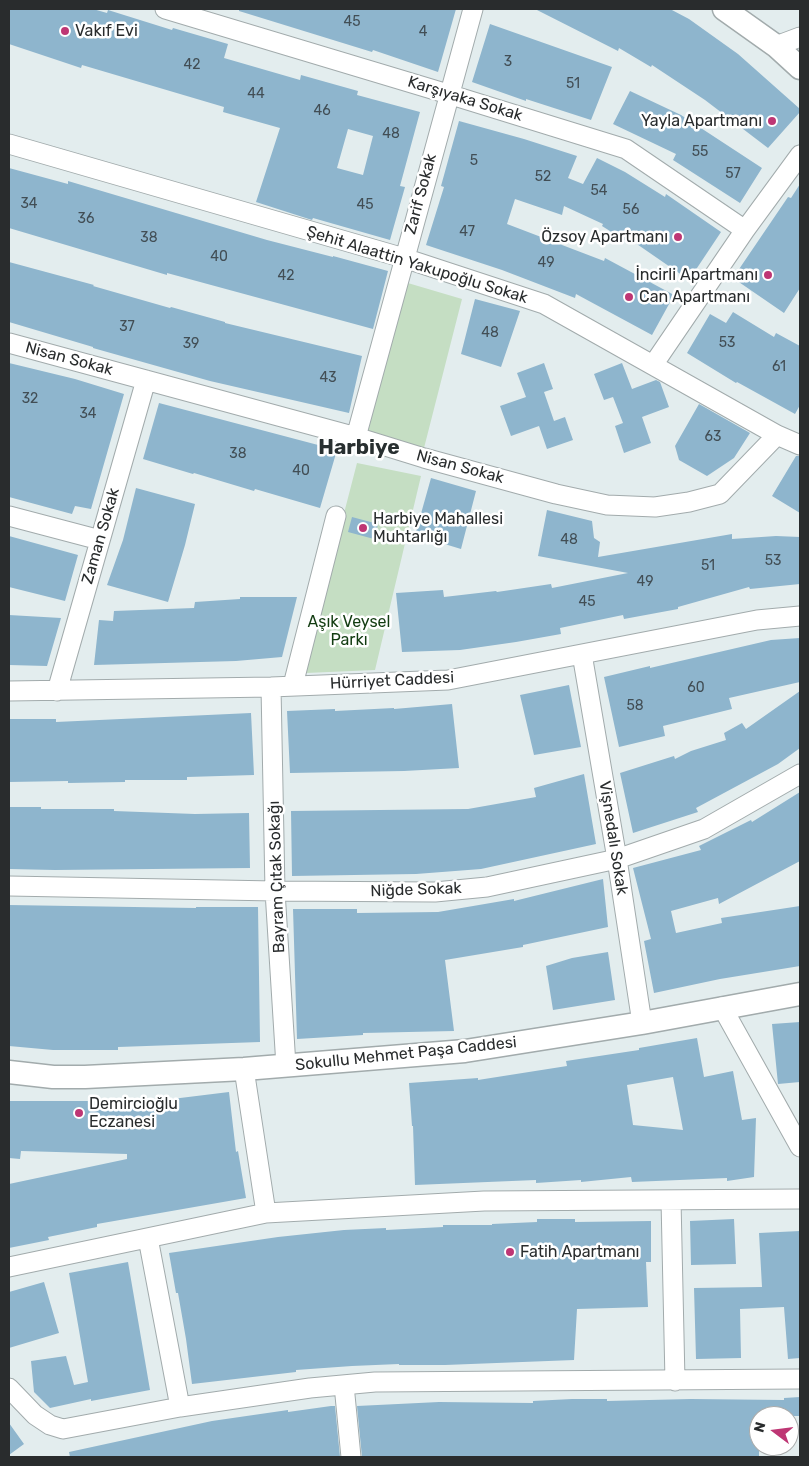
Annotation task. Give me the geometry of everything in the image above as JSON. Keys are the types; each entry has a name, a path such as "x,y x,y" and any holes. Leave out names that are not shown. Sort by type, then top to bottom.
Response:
{"main road":[{"path":"724,9 776,46 800,68"},
{"name":"Sokullu Mehmet Paşa Caddesi","path":"9,1072 53,1077 85,1077 244,1070 464,1050 642,1023 800,994"}],"street":[{"name":"Karşıyaka Sokak","path":"165,9 626,149 745,230"},
{"name":"Zarif Sokak","path":"356,437 472,9"},
{"path":"776,46 800,37"},
{"name":"Şehit Alaattin Yakupoğlu Sokak","path":"9,144 404,258 544,304 777,436 800,445"},
{"path":"653,365 745,230 800,155"},
{"name":"Nisan Sokak","path":"9,343 356,437 424,458 556,494 607,505 655,507 689,502 720,494 777,436"},
{"name":"Zaman Sokak","path":"57,691 146,380"},
{"path":"9,516 100,540"},
{"path":"293,685 336,516"},
{"name":"Hürriyet Caddesi","path":"9,691 271,687 448,680 757,620 800,616"},
{"name":"Vişnedalı Sokak","path":"582,654 617,859 642,1023"},
{"name":"Bayram Çıtak Sokağı","path":"271,687 275,891 286,1066"},
{"name":"Niğde Sokak","path":"9,886 435,892 487,887 617,859 704,829 800,774"},
{"path":"722,1007 800,1147"},
{"path":"244,1070 266,1212"},
{"path":"9,1267 266,1212 484,1201 800,1199"},
{"path":"671,1200 675,1380"},
{"path":"148,1238 180,1407"},
{"path":"9,1388 20,1402 35,1415 50,1425 63,1429 180,1407 310,1388 375,1382 800,1379"},
{"path":"344,1385 350,1457"}],"green space":[{"path":"401,281 462,299 424,448 367,433"},
{"name":"Aşık Veysel Parkı","path":"357,463 421,476 375,670 306,673 305,664"}],"building":[{"path":"9,9 93,9 107,13 108,10 172,30 173,28 228,44 224,58 300,80 301,75 358,91 357,95 420,112 400,186 405,187 390,240 313,218 312,220 256,202 280,128 223,112 224,107 82,65 81,68 9,44","holes":["348,129 373,136 363,175 337,168"]},
{"path":"239,9 456,9 438,72 373,50 372,52 239,11"},
{"path":"535,9 670,9 689,19 738,54 800,109 800,112 768,148 705,100 652,65 651,67 619,48 618,51"},
{"path":"490,24 612,67 591,120 526,99 526,101 472,82"},
{"path":"630,91 681,115 762,168 740,203 673,160 676,154 613,124"},
{"path":"459,121 577,156 568,178 583,184 597,158 625,172 665,197 666,194 721,232 689,280 631,240 629,243 602,226 603,224 564,206 562,215 515,199 507,224 604,261 605,258 674,295 652,335 576,294 575,298 502,270 426,245 444,187 441,186"},
{"path":"9,168 68,184 68,181 267,240 388,271 373,329 167,273 167,275 9,228"},
{"path":"800,184 800,288 784,313 733,278 788,197 791,198"},
{"path":"9,262 225,323 362,356 349,413 210,381 9,322"},
{"path":"475,299 520,311 501,367 461,354"},
{"path":"733,312 774,337 776,333 800,346 800,405 795,414 736,383 687,353 710,314 726,323"},
{"path":"9,363 75,379 124,394 91,509 75,506 72,514 9,497"},
{"path":"544,363 553,389 544,392 554,421 565,417 573,440 547,449 539,426 511,436 500,406 526,397 517,373"},
{"path":"622,363 632,389 656,380 660,382 669,407 642,417 651,443 624,453 615,426 623,423 613,397 604,400 594,374"},
{"path":"159,403 337,450 320,508 143,459"},
{"path":"699,404 750,433 734,458 707,476 679,460 675,446"},
{"path":"796,456 800,456 800,513 772,496"},
{"path":"431,478 476,491 461,549 415,535"},
{"path":"136,488 195,504 168,602 107,585 123,540"},
{"path":"547,510 592,521 594,538 600,542 598,557 732,534 732,539 776,536 800,537 800,584 750,589 749,587 678,607 678,609 624,619 623,615 560,628 561,634 516,642 460,650 402,652 396,593 443,590 444,597 551,584 552,588 628,573 538,556"},
{"name":"Harbiye Mahallesi Muhtarlığı","path":"352,517 378,524 374,539 348,532"},
{"path":"9,536 78,555 65,601 9,587"},
{"path":"240,597 297,597 282,657 236,661 94,665 99,620 113,621 114,611 194,608 195,602 240,599"},
{"path":"9,615 61,618 47,666 9,665"},
{"path":"800,638 800,682 729,698 732,709 663,726 665,736 619,747 604,677 771,640"},
{"path":"569,685 581,747 534,755 520,695"},
{"path":"800,691 800,748 778,764 696,808 698,812 633,833 620,773 674,756 675,759 691,751 726,740 724,733 742,723 746,729"},
{"path":"452,704 459,768 290,773 287,711 394,709"},
{"path":"251,713 254,775 187,777 187,780 125,780 125,782 9,782 9,719 56,719 56,722"},
{"path":"584,774 596,844 481,869 416,874 292,876 291,811 468,809 536,797 534,788"},
{"path":"800,792 800,861 719,904 718,898 671,911 676,933 722,923 721,918 800,906 800,966 720,979 654,993 644,941 651,939 633,868 701,850 699,846 751,820 752,822"},
{"path":"9,807 114,809 114,811 195,814 249,813 250,868 9,869"},
{"path":"603,879 608,927 523,945 523,947 445,960 454,1031 363,1033 363,1035 297,1039 293,909 357,909 357,913 438,912 514,899 514,901"},
{"path":"9,905 258,907 260,1042 118,1047 118,1050 53,1050 9,1046"},
{"path":"608,952 615,1000 553,1010 546,966 572,958"},
{"path":"800,1022 800,1082 778,1084 772,1024"},
{"path":"697,1038 704,1077 733,1071 742,1120 756,1118 754,1177 727,1181 727,1178 632,1182 631,1177 581,1182 581,1180 536,1183 536,1180 415,1185 409,1083 478,1078 478,1080 567,1066 566,1061 639,1050 639,1048","holes":["673,1077 683,1130 633,1125 627,1085"]},
{"path":"229,1092 236,1152 238,1151 246,1198 97,1224 97,1227 48,1237 49,1240 9,1248 9,1184 127,1159 127,1154 21,1151 20,1159 9,1158 9,1101 90,1101 90,1107 172,1101 172,1099"},
{"path":"537,1219 575,1219 575,1222 651,1221 651,1262 646,1262 648,1307 577,1309 574,1360 445,1365 352,1366 296,1370 296,1372 192,1384 178,1293 176,1293 169,1253 278,1237 344,1230 386,1228 386,1230 443,1227 443,1225 492,1225 537,1222"},
{"path":"734,1219 736,1264 691,1265 690,1221"},
{"path":"800,1231 800,1358 788,1359 784,1307 740,1309 741,1358 696,1359 694,1288 762,1287 759,1233"},
{"path":"128,1262 150,1390 91,1401 91,1399 50,1408 34,1392 31,1361 66,1356 74,1385 88,1382 69,1273"},
{"path":"44,1282 59,1333 9,1348 9,1292"},
{"path":"800,1397 800,1416 799,1406 749,1406 749,1456 759,1457 362,1457 357,1406 439,1402 533,1403 533,1401 572,1399 607,1399 607,1401 691,1399 784,1400 784,1398"},
{"path":"335,1406 340,1457 70,1457 69,1452 212,1421"},
{"path":"9,1423 24,1444 9,1455"}],"place":[{"name":"Vakıf Evi","path":"65,31"},
{"name":"Yayla Apartmanı","path":"772,121"},
{"name":"Özsoy Apartmanı","path":"678,237"},
{"name":"İncirli Apartmanı","path":"768,275"},
{"name":"Can Apartmanı","path":"629,297"},
{"name":"Harbiye Mahallesi Muhtarlığı","path":"363,528"},
{"name":"Demircioğlu Eczanesi","path":"79,1113"},
{"name":"Fatih Apartmanı","path":"510,1252"}],"district":[{"name":"Harbiye","path":"359,448"}]}
